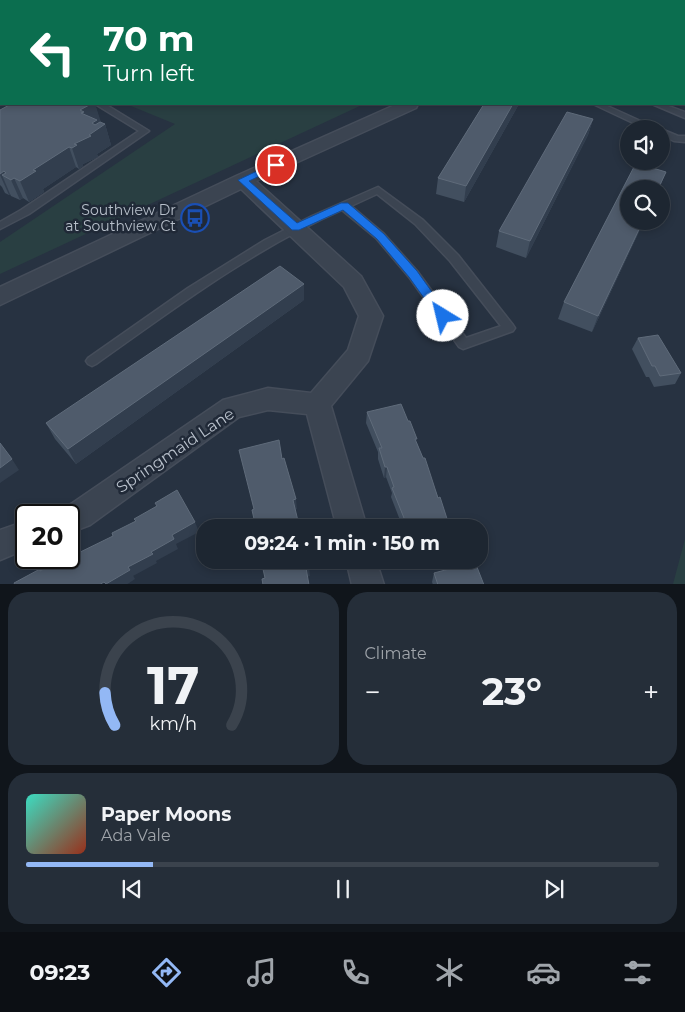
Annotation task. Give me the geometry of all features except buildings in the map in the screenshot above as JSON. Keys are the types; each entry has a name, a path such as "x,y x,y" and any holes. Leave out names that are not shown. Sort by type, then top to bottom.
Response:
{"street":[{"path":"0,297 243,180 408,105"},
{"path":"243,180 352,282 371,316 359,354 317,404 349,519"},
{"name":"Springmaid Lane","path":"80,515 232,408 268,399 317,404"},
{"path":"0,545 15,539"},
{"path":"364,569 368,584"}],"lane":[{"path":"0,226 25,212 145,131 102,105"},
{"path":"599,105 633,120"},
{"path":"659,105 685,115"},
{"path":"670,135 685,139"},
{"path":"92,361 245,257 295,228 378,190 418,222 454,258 509,328 463,344 413,274 380,236 344,206"}],"green space":[{"path":"128,105 362,105 0,274 0,242 175,124"},
{"path":"685,539 685,584 673,584"}],"place":[{"name":"Southview Dr at Southview Ct","path":"195,218"}],"route":[{"path":"276,165 243,180 295,228 344,206 380,236 413,274 443,316"}]}
